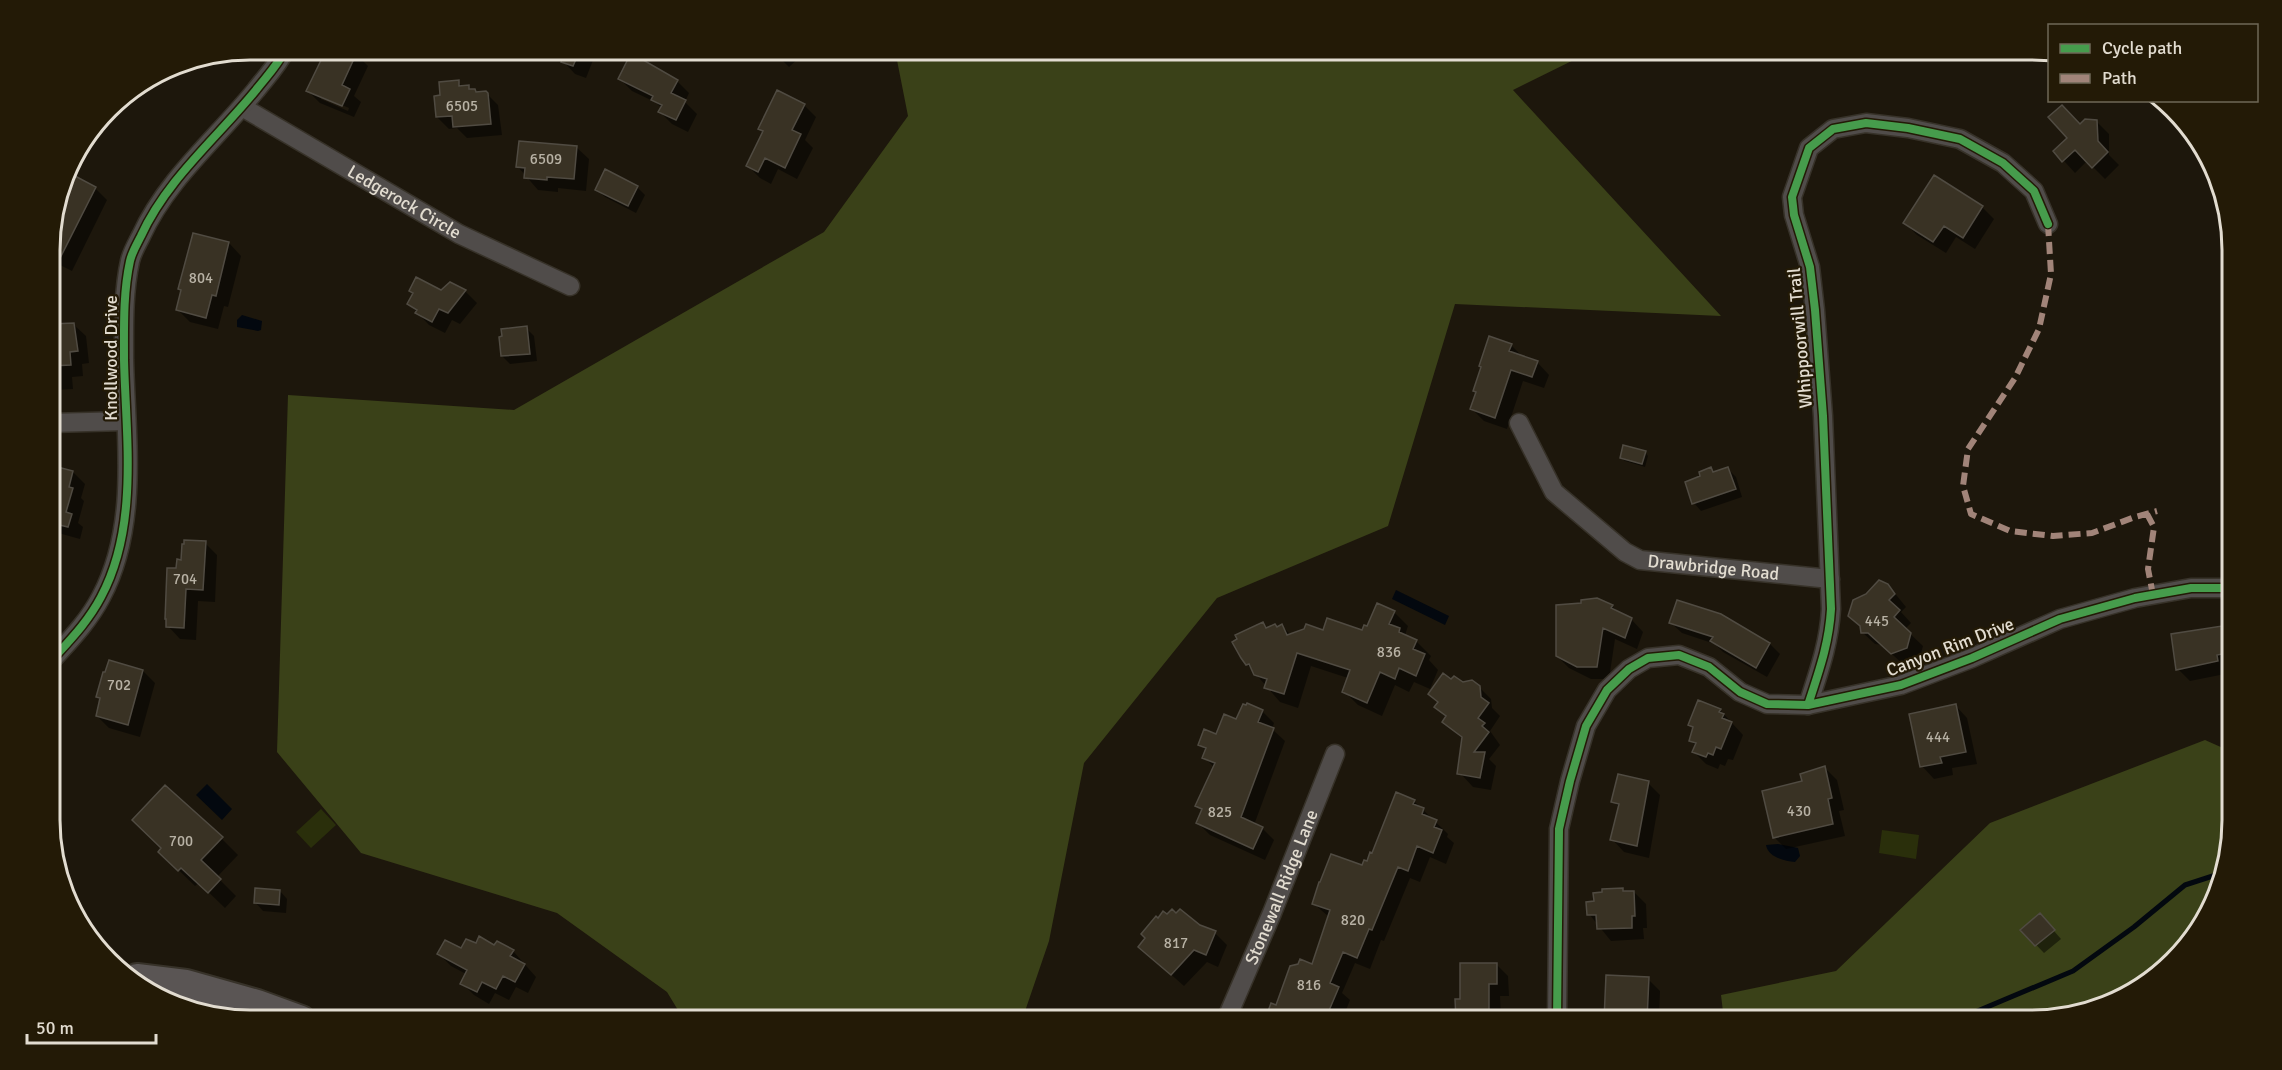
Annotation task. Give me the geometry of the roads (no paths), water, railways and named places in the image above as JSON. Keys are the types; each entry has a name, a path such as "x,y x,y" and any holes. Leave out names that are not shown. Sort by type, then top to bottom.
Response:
{"main road":[{"path":"146,979 186,984 274,1010"}],"street":[{"name":"Knollwood Drive","path":"60,652 79,631 101,598 114,568 122,536 128,488 124,321 125,288 130,258 145,226 167,191 242,107 280,60"},
{"name":"Ledgerock Circle","path":"242,107 459,234 570,286"},
{"name":"Whippoorwill Trail","path":"1808,705 1824,659 1829,637 1831,609 1815,310 1810,267 1794,215 1792,197 1809,148 1833,129 1866,123 1908,128 1960,139 2003,163 2034,192 2048,224"},
{"path":"60,423 126,421"},
{"name":"Drawbridge Road","path":"1519,423 1554,492 1625,552 1640,560 1830,579"},
{"name":"Canyon Rim Drive","path":"1557,1010 1559,829 1586,726 1607,690 1629,669 1648,658 1679,655 1709,667 1740,692 1767,704 1808,705 1901,685 1972,658 2060,619 2135,598 2191,588 2222,588"},
{"name":"Stonewall Ridge Lane","path":"1230,1010 1276,903 1335,754"}],"waterway":[{"path":"1980,1010 2073,971 2134,927 2185,885 2213,876"}]}
